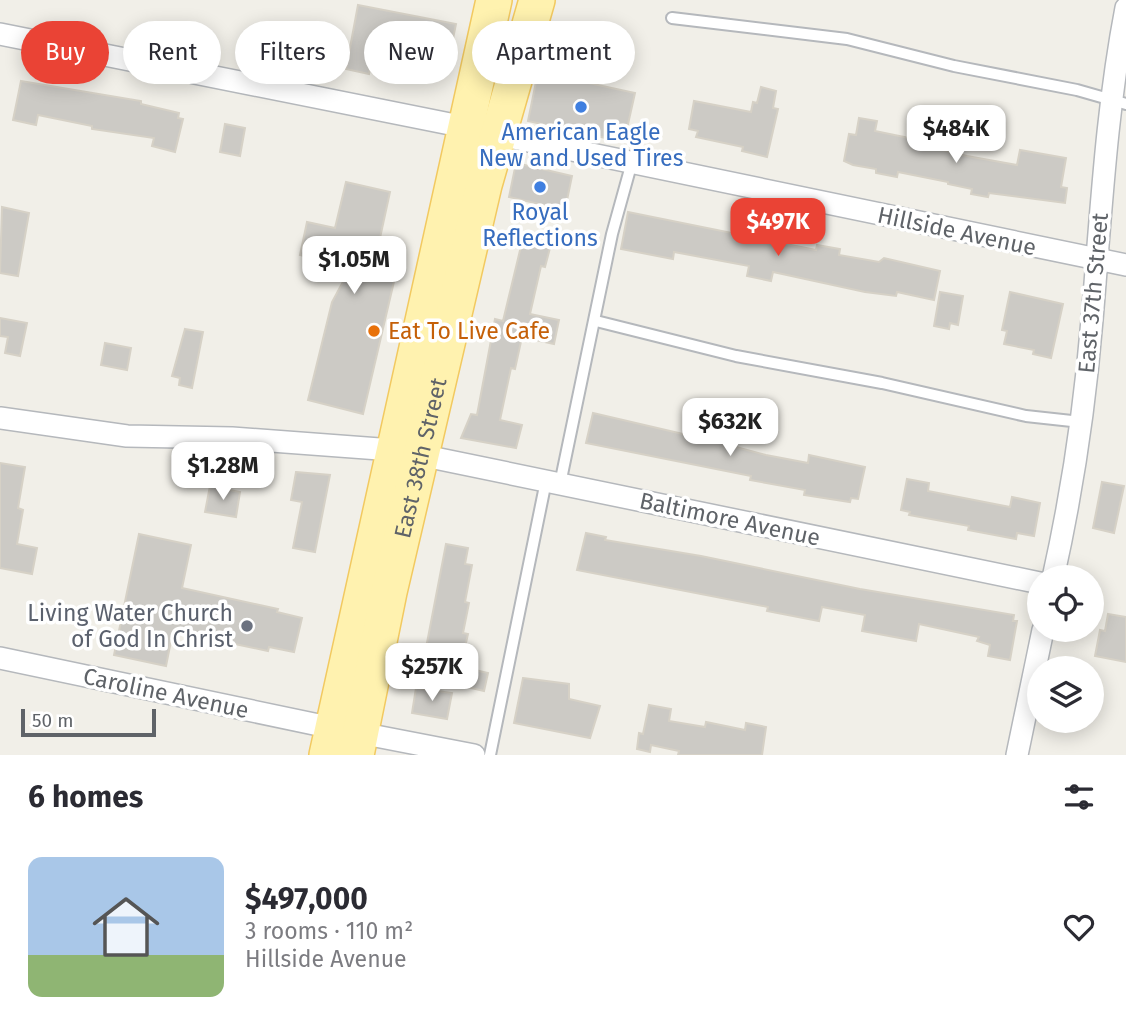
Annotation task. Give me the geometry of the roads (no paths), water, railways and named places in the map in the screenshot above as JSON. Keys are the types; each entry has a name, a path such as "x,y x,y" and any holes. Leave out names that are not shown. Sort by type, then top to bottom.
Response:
{"main road":[{"name":"East 38th Street","path":"344,743 407,453 444,233 494,0"},
{"name":"East 38th Street","path":"407,453 537,0"}],"street":[{"name":"East 37th Street","path":"1055,565 1081,422 1096,260 1118,101 1126,8"},
{"path":"0,34 465,127"},
{"name":"Hillside Avenue","path":"500,135 1126,265"},
{"name":"Baltimore Avenue","path":"0,418 127,436 232,438 407,453 1027,580"},
{"path":"1017,755 1041,642"},
{"name":"Caroline Avenue","path":"0,658 344,743 474,755"}],"lane":[{"path":"672,18 847,39 954,66 1118,101"},
{"path":"490,755 553,483 596,321 612,234 632,162"},
{"path":"596,321 736,356 882,383 1026,416 1081,422"}],"place":[{"name":"American Eagle New and Used Tires","path":"581,107"},
{"name":"Royal Reflections","path":"540,187"},
{"name":"Eat To Live Cafe","path":"374,331"},
{"name":"Living Water Church of God In Christ","path":"247,626"}]}
